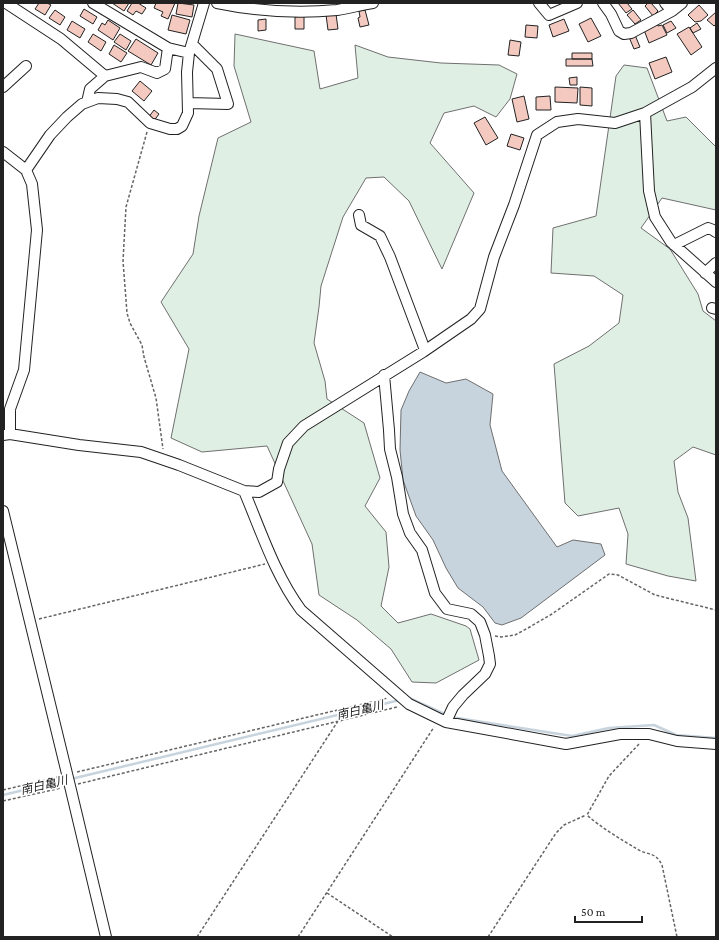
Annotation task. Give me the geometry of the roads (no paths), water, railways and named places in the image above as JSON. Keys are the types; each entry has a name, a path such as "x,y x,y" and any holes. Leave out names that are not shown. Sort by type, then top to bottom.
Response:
{"street":[{"path":"6,3 61,39 105,76"},
{"path":"93,3 168,48 190,48 217,69 228,104 188,102"},
{"path":"26,170 50,135 74,111 82,104 98,98 117,99 128,102 150,123 170,129 177,129 184,122 188,113 187,72 190,48 204,3"},
{"path":"218,3 235,7 270,11 304,11 337,10 373,3"},
{"path":"539,3 549,15 577,3"},
{"path":"603,3 611,14 619,31 624,34 631,33 669,7 682,3"},
{"path":"88,102 90,90 105,76 141,67 157,74 165,69 168,48"},
{"path":"3,87 26,66"},
{"path":"3,152 26,170 32,184 37,230 24,370 10,408 7,434 79,445 141,452 244,491 259,492 277,482 279,469 288,443 304,426 425,350 471,319 480,308 494,257 514,205 537,135 544,129 557,122 578,119 615,124 645,113 692,87 716,68"},
{"path":"645,113 649,191 655,217 671,242 716,282"},
{"path":"359,215 361,225 380,236 390,257 425,350"},
{"path":"674,245 708,228 716,232"},
{"path":"705,273 716,263"},
{"path":"384,375 390,450 397,477 403,514 410,532 422,550 436,593 447,609 471,614 480,622 485,635 489,656 490,664 485,674 463,695 445,718"},
{"path":"244,491 274,562 301,610 409,704 445,718 566,744 620,734 649,734 677,742 716,744"},
{"path":"3,511 106,937"}],"waterway":[{"name":"南白亀川","path":"409,698 447,715"},
{"name":"南白亀川","path":"71,779 400,700"},
{"name":"南白亀川","path":"451,717 572,736 609,728 654,725 676,735 716,738"},
{"name":"南白亀川","path":"3,795 66,780"}]}
